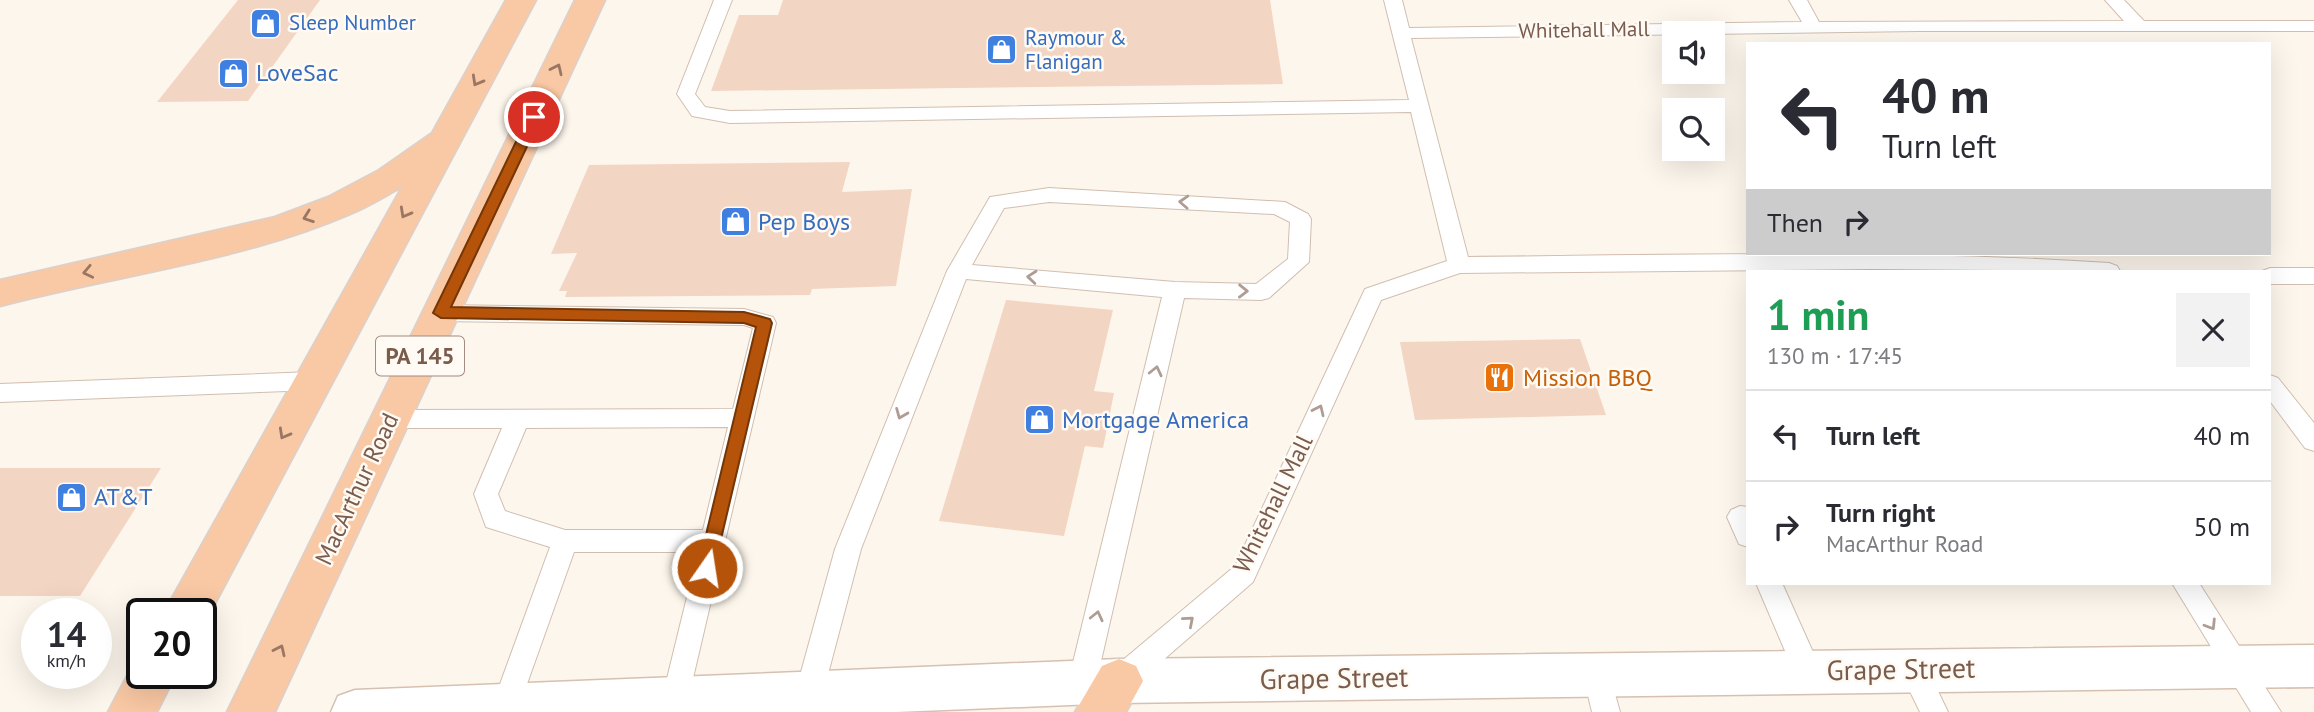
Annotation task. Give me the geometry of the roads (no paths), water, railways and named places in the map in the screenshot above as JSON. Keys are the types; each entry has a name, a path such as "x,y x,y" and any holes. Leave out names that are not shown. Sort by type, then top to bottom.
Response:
{"highway":[{"name":"PA 145","path":"195,598 521,0"},
{"name":"MacArthur Road","path":"251,712 590,0"},
{"path":"0,293 279,228 326,211 377,186 427,152 449,131"},
{"path":"132,712 145,689"}],"main road":[{"name":"Grape Street","path":"355,712 676,699 807,703 1100,692 1601,693 1807,670 2314,666"}],"lane":[{"path":"723,0 686,94 699,112 730,117 1418,106"},
{"path":"1393,0 1459,265"},
{"path":"1798,0 1813,27"},
{"path":"2114,0 2138,25"},
{"name":"Whitehall Mall","path":"1401,33 1813,27 2314,26"},
{"path":"807,703 848,549 958,271 997,202 1049,195 1278,207 1301,219 1298,262 1261,292 1175,290 958,271"},
{"name":"Whitehall Mall","path":"1100,692 1244,574 1373,295 1459,265 1874,266 2081,270"},
{"path":"2271,276 2314,276"},
{"path":"1100,692 1175,290"},
{"path":"441,313 744,317 765,323 676,699"},
{"path":"0,393 313,382"},
{"path":"2271,385 2314,441"},
{"path":"518,418 486,494 495,519 565,541 713,541"},
{"path":"390,419 742,418"},
{"path":"1746,518 1740,517 1746,531"},
{"path":"506,706 565,541"},
{"path":"1770,585 1807,670"},
{"path":"2186,585 2267,712"},
{"path":"1913,669 1934,712"}],"place":[{"name":"Sleep Number","path":"266,23"},
{"name":"Raymour & Flanigan","path":"1002,50"},
{"name":"LoveSac","path":"233,73"},
{"name":"Pep Boys","path":"735,222"},
{"name":"Mission BBQ","path":"1500,378"},
{"name":"Mortgage America","path":"1039,420"},
{"name":"AT&T","path":"71,497"}]}
